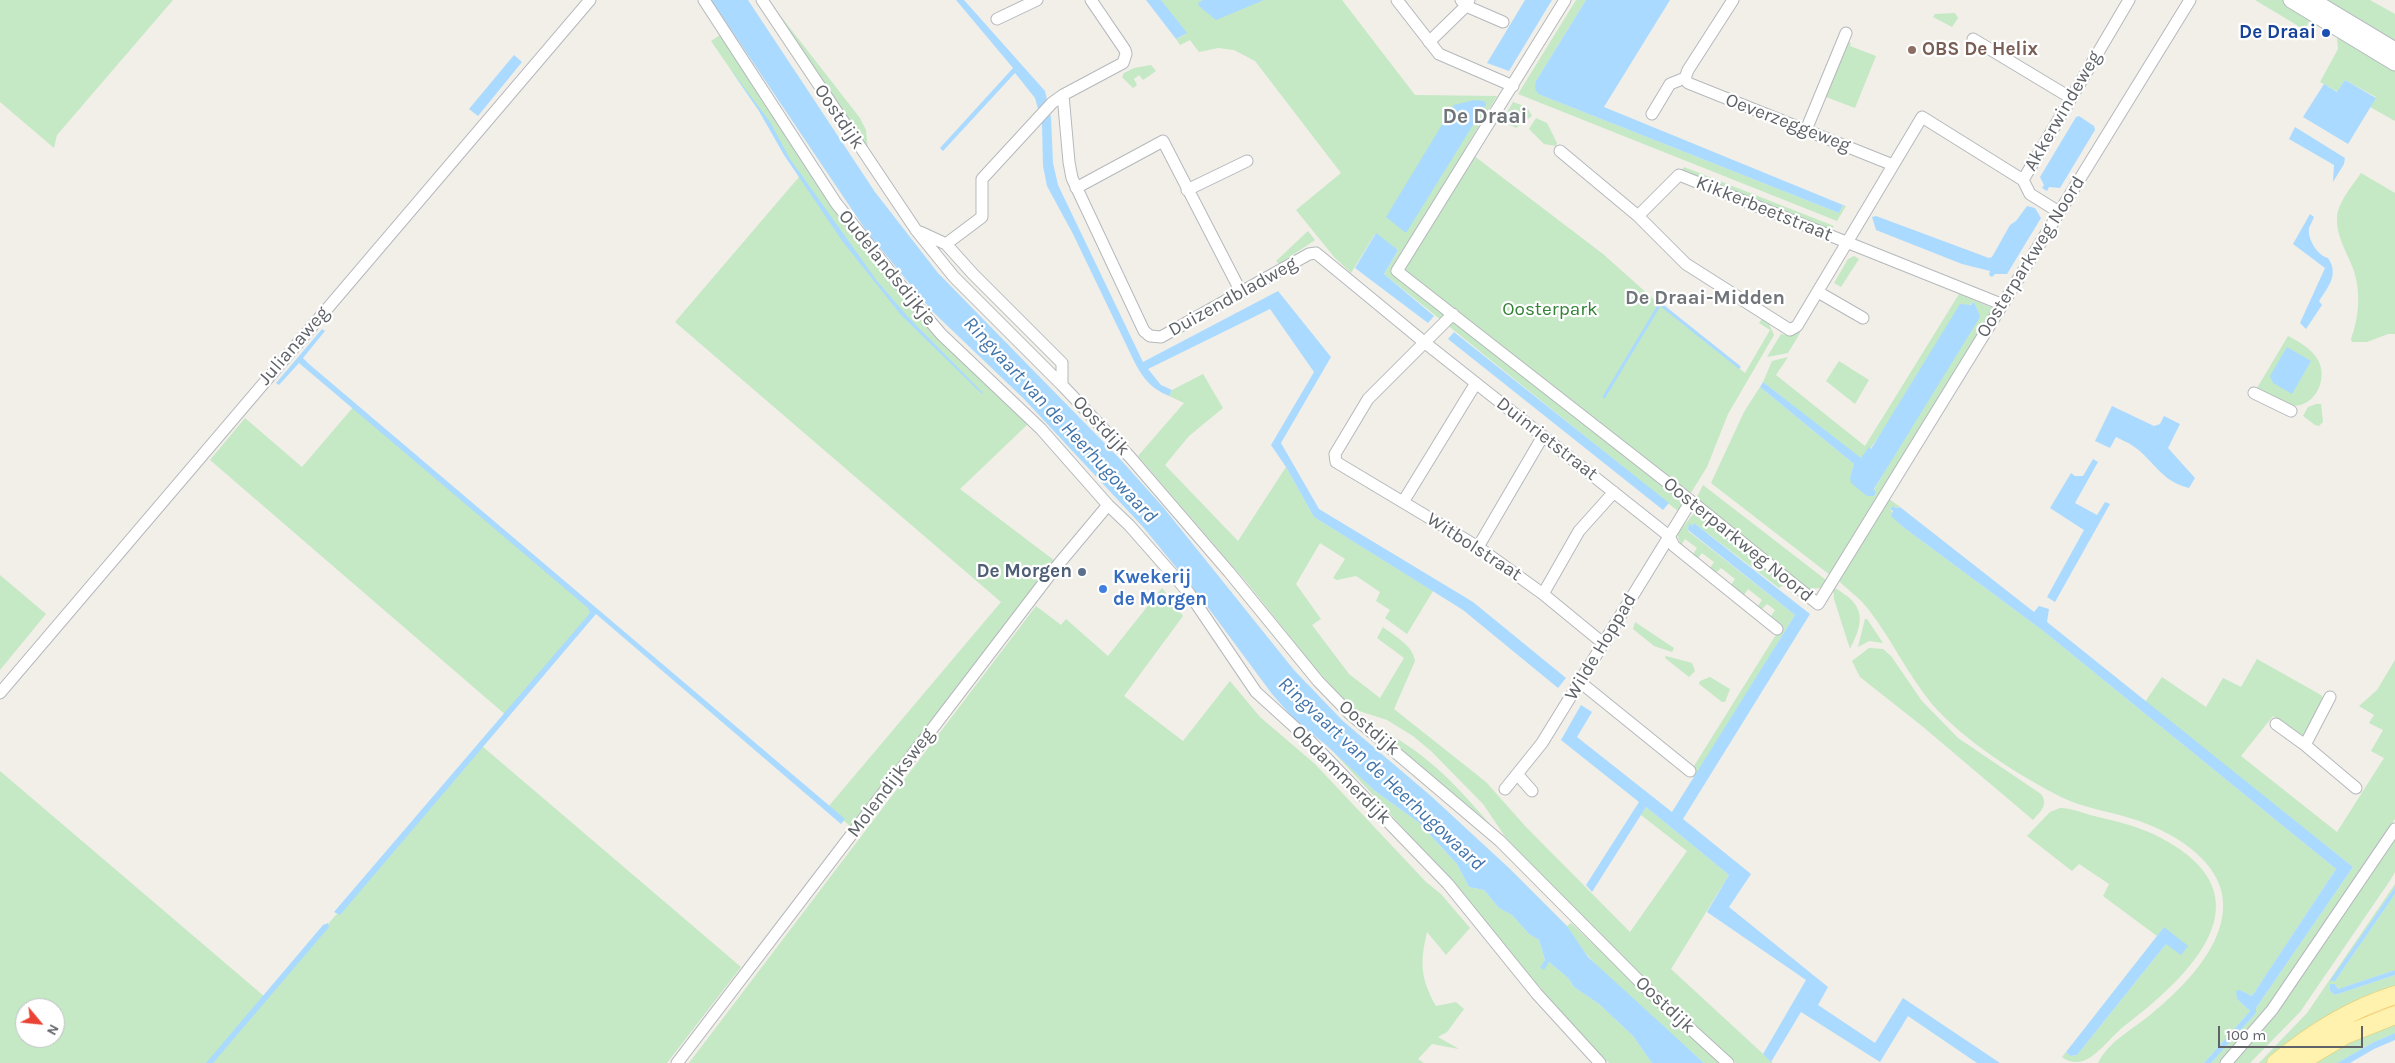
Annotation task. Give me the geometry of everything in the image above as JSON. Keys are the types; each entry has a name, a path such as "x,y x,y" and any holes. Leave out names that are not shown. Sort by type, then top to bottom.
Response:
{"main road":[{"path":"2291,0 2395,63"},
{"path":"2312,0 2395,50"},
{"path":"2276,1063 2313,1034 2343,1016 2395,995"},
{"path":"2298,1063 2345,1035 2395,1015"}],"street":[{"name":"Julianaweg","path":"0,694 590,0"},
{"name":"Oudelandsdijkje","path":"704,0 836,203 913,301 941,334 1041,429 1108,505"},
{"name":"Oostdijk","path":"762,0 916,230 959,283 1062,385 1174,507 1318,681 1349,713 1500,841 1636,978 1728,1063"},
{"path":"997,19 1037,0"},
{"path":"916,230 946,244 982,217 982,179 1038,117 1063,95 1119,67 1125,59 1125,50 1091,0"},
{"path":"1397,0 1439,54 1513,86"},
{"name":"Oosterparkweg Noord","path":"1565,0 1398,271 1691,501 1818,604 2001,304 2190,0"},
{"path":"1652,114 1670,84 1686,78 1688,70 1733,0"},
{"name":"Akkerwindeweg","path":"2058,212 2030,194 2023,180 2129,0"},
{"path":"1429,42 1465,2 1503,22"},
{"path":"1806,130 1846,32"},
{"path":"1973,39 2071,98"},
{"name":"Oeverzeggeweg","path":"1686,78 1692,86 1893,165"},
{"name":"Duizendbladweg","path":"1063,95 1068,162 1076,188 1144,330 1150,336 1161,337 1310,254 1316,253 1424,342"},
{"path":"1560,150 1638,216 1686,264 1787,330 1795,328 1818,292 1922,117 2023,180"},
{"path":"1076,188 1163,141 1241,292"},
{"path":"1187,190 1248,161"},
{"name":"Kikkerbeetstraat","path":"1638,216 1679,175 1847,242"},
{"path":"1847,242 2001,304"},
{"name":"Oostdijk","path":"946,244 973,274 1062,363 1062,385"},
{"path":"1818,292 1863,318"},
{"path":"1424,342 1453,314"},
{"name":"Duinrietstraat","path":"1424,342 1670,536 1674,546 1777,629"},
{"name":"Witbolstraat","path":"1424,342 1368,399 1335,454 1336,462 1478,547 1543,594 1604,644"},
{"path":"1403,502 1476,383"},
{"path":"2254,392 2291,411"},
{"path":"1478,547 1543,436"},
{"path":"1543,594 1579,531 1614,492"},
{"name":"Wilde Hoppad","path":"1505,789 1542,743 1691,501"},
{"name":"Molendijksweg","path":"677,1063 1046,580 1108,505"},
{"name":"Obdammerdijk","path":"1108,505 1129,525 1189,593 1256,692 1310,741 1448,884 1537,994 1600,1063"},
{"path":"1580,682 1690,771"},
{"path":"2305,745 2330,697"},
{"path":"2276,724 2305,745 2356,788"},
{"path":"1517,774 1532,791"},
{"path":"2226,1063 2272,1010 2395,829"}],"green space":[{"path":"0,0 173,0 57,135 54,148 0,102"},
{"name":"Oosterpark","path":"1161,0 1342,0 1415,95 1497,96 1465,149 1603,254 1659,304 1745,373 1770,330 1759,323 1762,319 1769,324 1774,335 1728,414 1707,467 1679,512 1384,274 1398,250 1375,234 1351,273 1335,258 1296,210 1341,173 1255,61 1234,50 1218,48 1199,52 1190,40 1180,45 1176,39 1186,34"},
{"path":"1576,0 1586,0 1536,81 1538,94 1839,213 1843,205 1846,206 1837,221 1518,94"},
{"path":"2255,0 2284,0 2310,19 2305,30"},
{"path":"2319,0 2370,0 2395,14 2395,46"},
{"path":"772,5 860,118 866,130 868,152"},
{"path":"1955,13 1958,18 1952,27 1933,17 1935,14"},
{"path":"720,35 778,120 815,181 852,230 1028,424 960,489 1055,561 850,826 828,807 1001,602 675,322 799,177 759,111 711,41"},
{"path":"2337,37 2395,68 2395,121 2370,107 2376,97 2345,80 2338,92 2320,82 2338,49"},
{"path":"1848,42 1851,43 1850,46 1876,56 1855,108 1826,97"},
{"path":"1151,65 1156,71 1143,80 1139,75 1134,79 1137,85 1133,88 1122,77 1124,73 1134,68"},
{"path":"1513,102 1527,107 1532,116 1516,128 1502,121"},
{"path":"1536,118 1547,123 1557,143 1556,146 1544,144 1529,129"},
{"path":"1684,167 1834,226 1831,230 1681,171"},
{"path":"2361,173 2395,193 2395,334 2388,334 2367,342 2352,342 2351,339 2357,314 2358,288 2354,271 2340,238 2337,217 2343,200"},
{"path":"1308,231 1315,240 1279,264 1276,261"},
{"path":"1854,256 1859,259 1841,287 1834,283 1848,259"},
{"path":"1959,294 1990,307 1993,304 1995,307 1830,575 1711,483 1744,412 1760,387 1854,464 1850,477 1867,496 1874,496 1876,493 1874,490 1977,310 1975,304 1972,302 1870,449 1861,459 1763,382 1772,361 1788,357 1776,375 1865,446"},
{"path":"1798,331 1800,333 1788,353 1767,357 1781,334 1791,336"},
{"path":"2288,336 2312,352 2321,368 2322,376 2317,392 2305,403 2297,406 2284,404 2257,388"},
{"path":"1839,361 1869,380 1855,404 1826,381"},
{"path":"1203,374 1223,408 1189,436 1165,465 1238,541 1286,467 1314,517 1433,591 1407,634 1385,618 1390,610 1376,601 1380,592 1356,576 1337,580 1333,578 1345,559 1320,543 1296,584 1321,619 1312,625 1349,674 1380,698 1404,658 1377,638 1383,627 1411,650 1415,661 1394,709 1486,782 1526,827 1630,932 1687,851 1641,815 1646,807 1729,875 1671,969 1773,1063 1736,1063 1640,976 1556,891 1506,838 1483,804 1431,751 1413,736 1387,720 1353,709 1315,668 1248,584 1138,456 1184,403 1169,396 1172,390"},
{"path":"2321,404 2323,422 2319,426 2303,416 2308,407"},
{"path":"355,405 596,610 507,716 210,460 245,418 302,467"},
{"path":"1703,485 1826,580 1822,588 1808,589 1696,499"},
{"path":"1888,498 1900,507 1896,508 1893,506 1890,509 1903,527 2042,630 2336,869 2252,996 2240,990 2237,999 2250,1011 2204,1063 2098,1063 2108,1048 2172,996 2202,962 2217,936 2221,923 2223,903 2220,886 2211,870 2199,856 2167,833 2133,819 2087,807 2061,797 1992,756 1959,731 1932,704 1869,610 1839,581"},
{"path":"1695,512 1786,583 1779,588 1694,523 1692,526 1689,524 1688,531 1795,615 1694,778 1689,774 1782,625 1771,616 1775,610 1767,604 1762,609 1758,606 1762,600 1748,589 1744,595 1731,585 1735,579 1721,568 1716,573 1710,568 1714,562 1702,553 1698,558 1693,554 1697,548 1685,539 1681,545 1677,534"},
{"path":"0,575 46,614 0,670"},
{"path":"1162,588 1183,616 1124,696 1183,741 1230,681 1260,717 1315,764 1426,882 1441,894 1470,928 1446,955 1427,932 1423,952 1423,970 1427,987 1436,1006 1456,1002 1464,1009 1447,1032 1438,1037 1459,1049 1432,1044 1418,1059 1424,1063 689,1063 1036,606 1061,625 1066,619 1108,656"},
{"path":"1833,588 1840,591 1853,602 1859,615 1859,628 1850,649 1834,599"},
{"path":"1865,619 1867,619 1883,643 1869,641 1858,647"},
{"path":"1635,622 1674,648 1672,652 1654,646 1633,629"},
{"path":"1869,648 1883,649 1891,656 1922,701 1958,738 2041,794 2044,805 2033,820 1922,726 1860,677 1852,661"},
{"path":"1666,656 1692,663 1695,671 1689,677 1665,658"},
{"path":"2257,659 2321,695 2323,698 2305,735 2298,735 2273,716 2241,756 2337,832 2384,758 2371,751 2383,730 2369,723 2374,715 2359,706 2377,690 2395,660 2395,819 2259,1020 2220,1063 2211,1063 2256,1013 2256,1008 2353,867 2145,702 2162,677 2206,707 2223,678 2241,687"},
{"path":"1710,677 1730,689 1725,702 1722,702 1699,684 1700,681"},
{"path":"1364,721 1402,741 1432,764 1447,777 1489,823"},
{"path":"482,746 741,967 667,1063 0,1063 0,771 265,997"},
{"path":"1330,748 1375,791 1418,822 1457,864 1469,887 1484,890 1499,908 1512,915 1529,934 1539,940 1545,960 1540,967 1549,962 1568,978 1574,987 1599,1004 1633,1036 1652,1063 1609,1063 1592,1047 1495,936 1467,898"},
{"path":"2060,808 2072,809 2127,824 2161,838 2194,861 2212,885 2216,910 2209,936 2194,960 2173,984 2104,1046 2088,1059 2078,1062 2069,1061 2062,1057 2066,1052 2070,1056 2077,1055 2166,944 2164,927 2157,936 2103,896 2109,884 2079,864 2072,871 2027,836 2050,812"},
{"path":"2395,838 2395,872 2300,1012 2250,1063 2233,1063 2278,1011"},
{"path":"2395,884 2395,887 2331,981 2335,981 2395,894 2395,970 2338,989 2335,984 2330,991 2335,995 2395,975 2395,988 2270,1063 2259,1063 2307,1013"},
{"path":"1571,923 1721,1063 1704,1063 1607,976 1581,948 1567,926"},
{"path":"2395,1022 2395,1033 2374,1042 2337,1063 2304,1063"}],"water":[{"name":"Ringvaart van de Heerhugowaard","path":"711,0 748,0 875,192 938,273 1121,460 1163,507 1294,670 1343,721 1431,796 1509,868 1567,926 1588,957 1704,1063 1652,1063 1633,1036 1599,1004 1574,987 1568,978 1549,962 1544,970 1540,967 1545,960 1539,940 1529,934 1512,915 1499,908 1484,890 1469,887 1457,864 1418,822 1375,791 1326,745 1294,719 1272,694 1198,594 1143,527 1024,399 932,311 867,232"},
{"path":"956,0 964,0 1045,91 1051,118 1053,163 1058,185 1143,362 1278,291 1331,357 1281,443 1319,509 1473,602 1566,678 1558,688 1463,610 1314,517 1286,467 1271,445 1314,372 1270,309 1148,369 1161,385 1172,390 1169,396 1153,387 1145,379 1135,363 1073,234 1047,186 1043,166 1042,123 1035,98 1015,73 943,151 940,148 1013,68"},
{"path":"1146,0 1161,0 1187,33 1176,39"},
{"path":"1203,0 1264,0 1216,20 1199,6 1198,3"},
{"path":"1525,0 1552,0 1509,71 1487,63"},
{"path":"1586,0 1670,0 1604,107 1843,205 1839,213 1538,94 1535,88 1536,81"},
{"path":"514,55 522,62 478,116 469,109"},
{"path":"729,67 770,122 790,159 877,281 908,317 982,394 901,315 843,242 784,155 759,111"},
{"path":"2345,80 2376,98 2348,144 2303,117 2324,84 2337,92"},
{"path":"1474,100 1484,101 1486,104 1406,233 1386,217 1454,105"},
{"path":"2079,116 2094,126 2095,130 2060,188 2049,187 2047,191 2042,188 2044,185 2040,177 2076,117"},
{"path":"2295,127 2345,158 2344,164 2333,182 2334,165 2289,139"},
{"path":"2027,206 2035,208 2041,218 2007,274 1995,274 1992,277 1989,275 1990,271 1962,264 1876,230 1872,217 1876,216 1989,258 1992,257 2010,225 2016,221"},
{"path":"2310,214 2314,217 2309,228 2311,242 2317,251 2328,258 2333,269 2333,275 2319,301 2322,305 2306,329 2300,323 2325,268 2293,244"},
{"path":"1376,233 1398,250 1384,274 1434,316 1428,323 1355,268"},
{"path":"1972,302 1975,304 1980,317 1874,489 1876,493 1874,496 1867,496 1851,483 1850,477 1854,464 1760,387 1763,382 1861,458 1869,447 1871,449 1960,304 1971,305"},
{"path":"322,329 325,331 303,358 309,364 845,819 841,824 596,614 340,915 334,912 590,613 588,608 299,363 279,385 276,383"},
{"path":"1454,332 1669,503 1663,510 1448,339"},
{"path":"2287,347 2311,361 2292,394 2273,383 2270,376"},
{"path":"2112,406 2154,426 2160,424 2164,416 2180,424 2168,448 2195,478 2189,488 2179,485 2164,476 2141,452 2127,442 2116,437 2110,448 2095,441"},
{"path":"2093,459 2098,462 2075,503 2097,515 2105,502 2110,504 2055,602 2047,597 2084,530 2050,508 2071,473 2075,476 2083,476"},
{"path":"1893,506 1896,508 1900,507 2034,612 2039,606 2049,609 2047,622 2353,867 2256,1008 2256,1013 2211,1063 2204,1063 2250,1011 2237,999 2236,991 2240,990 2252,996 2336,869 2042,630 1903,527 1891,516 1893,511 1890,509"},
{"path":"1689,523 1692,526 1694,523 1810,614 1683,819 1751,874 1729,907 1828,987 1818,1005 1875,1043 1903,998 2000,1063 1977,1063 1908,1016 1880,1062 1801,1012 1771,1062 1763,1054 1806,980 1707,912 1729,875 1646,807 1592,892 1586,885 1639,802 1561,740 1581,705 1592,712 1577,737 1672,812 1795,615 1688,530"},
{"path":"2395,887 2395,894 2335,981 2330,981"},
{"path":"328,923 329,927 213,1063 206,1063 323,925"},
{"path":"2164,927 2188,946 2181,955 2166,944 2077,1055 2070,1056 2066,1052"},
{"path":"2395,970 2395,975 2335,995 2330,991 2330,984 2335,984 2338,989"},
{"path":"2395,1033 2395,1040 2374,1049 2350,1063 2337,1063 2374,1042"}],"waterway":[{"path":"1604,397 1660,304 1739,367"}],"place":[{"name":"De Draai","path":"2326,33"},
{"name":"OBS De Helix","path":"1912,50"},
{"name":"De Morgen","path":"1082,572"},
{"name":"Kwekerij de Morgen","path":"1103,589"}],"district":[{"name":"De Draai","path":"1485,117"},
{"name":"De Draai-Midden","path":"1705,298"}]}
